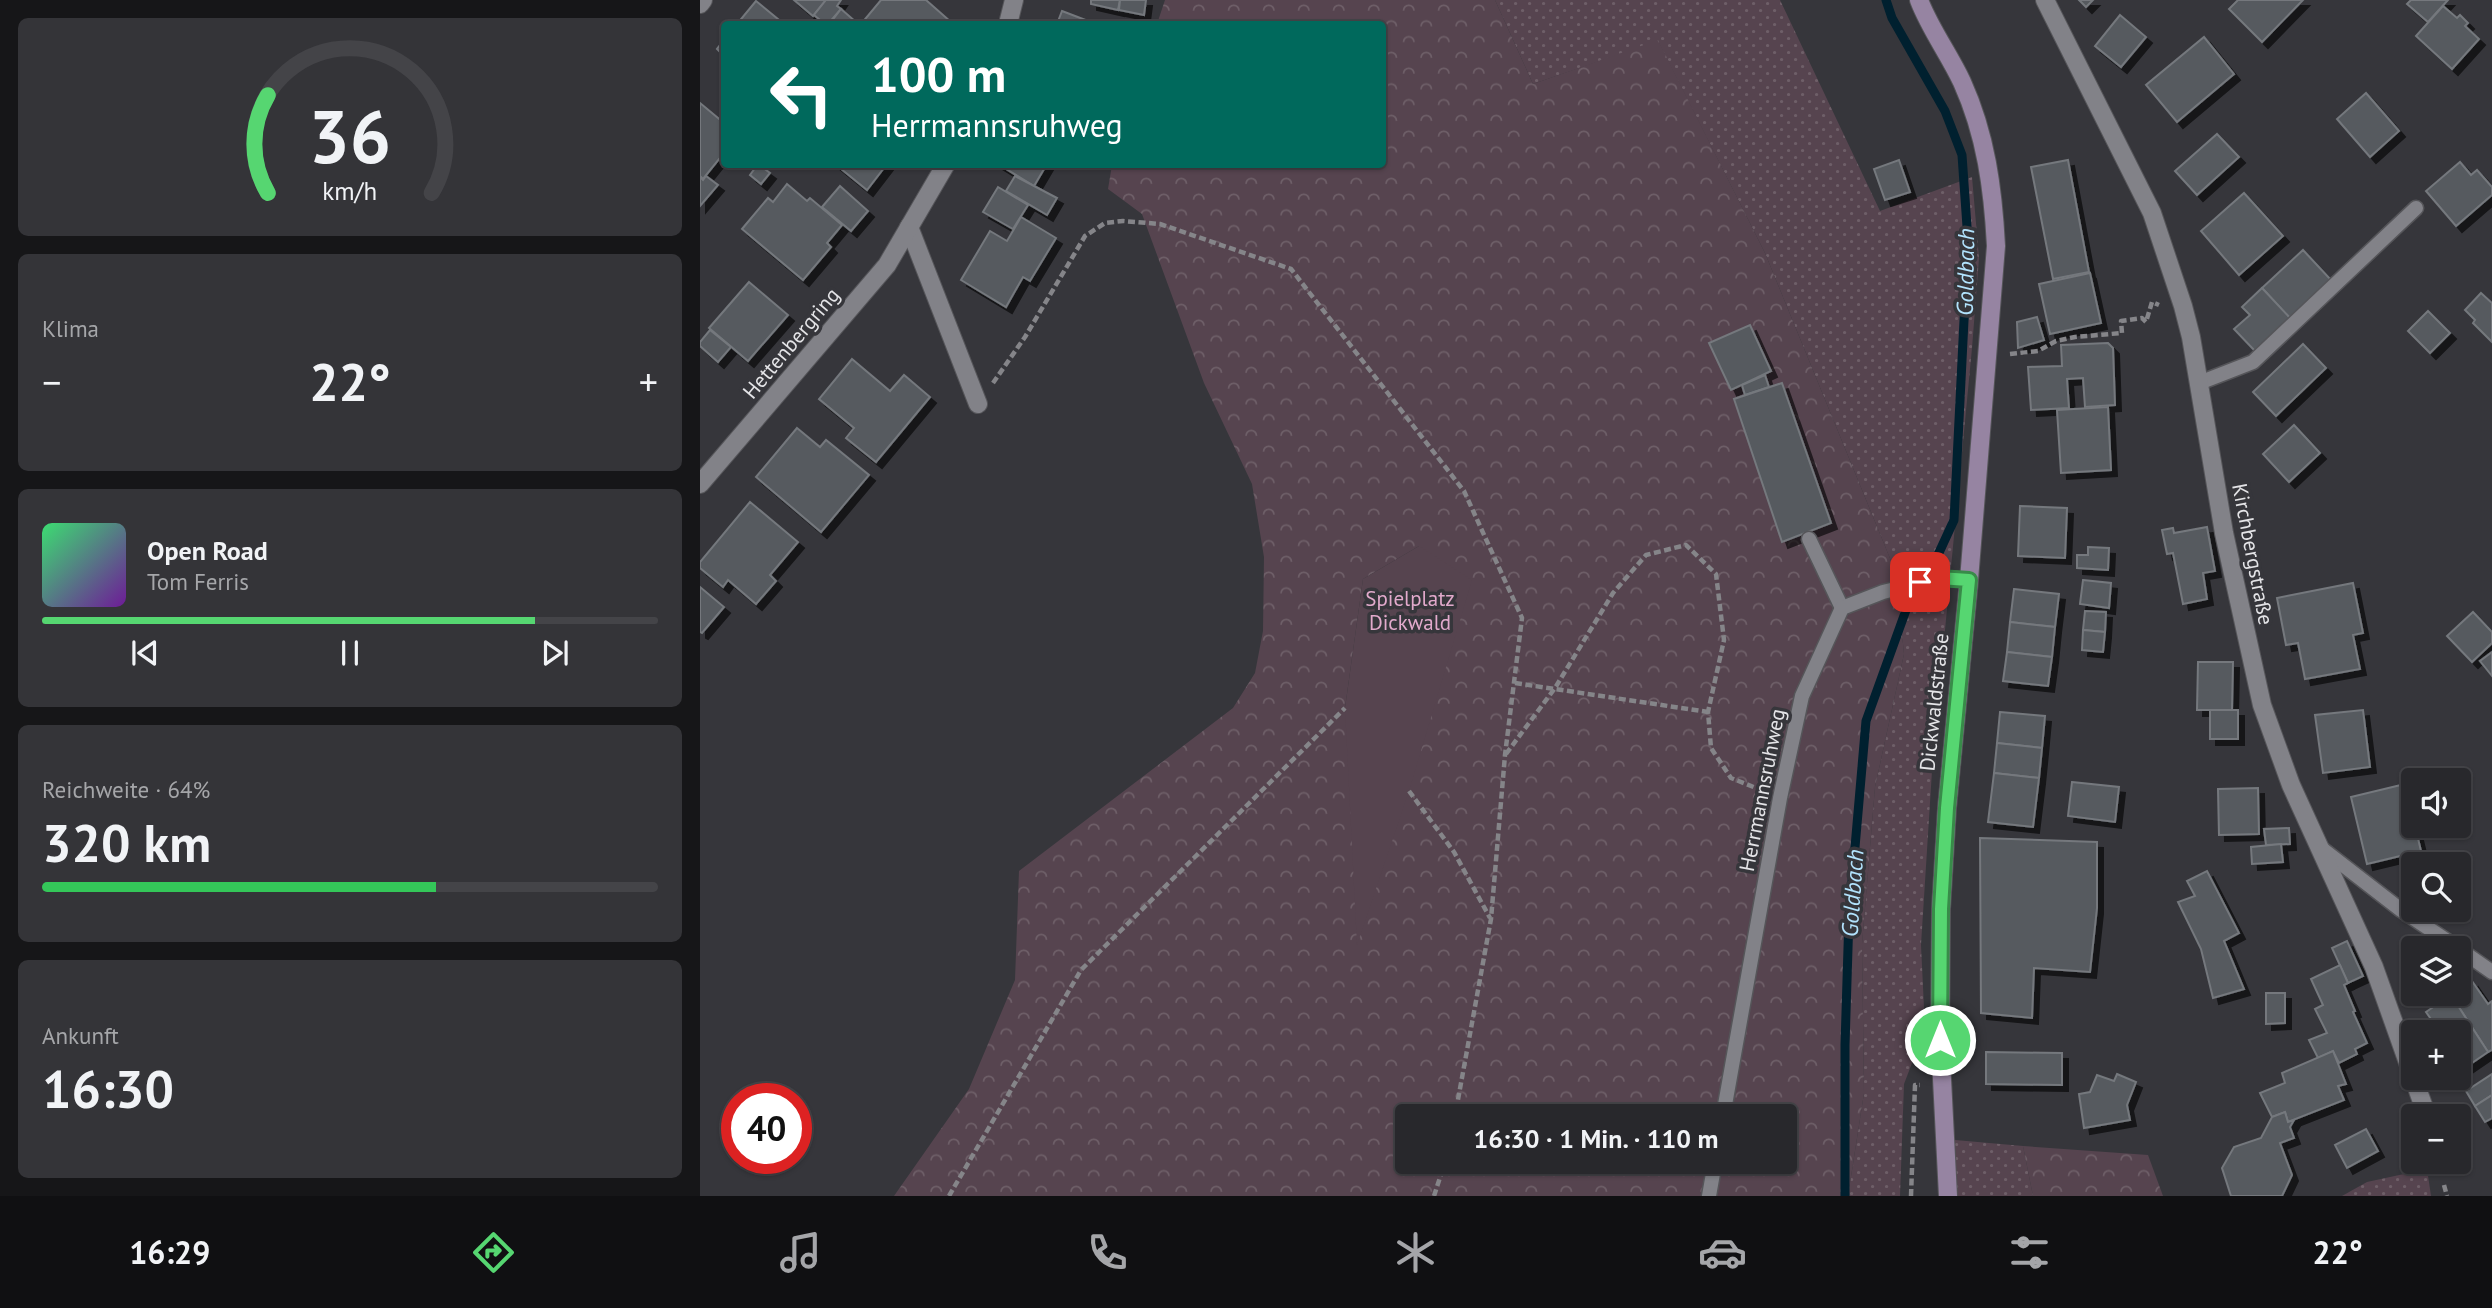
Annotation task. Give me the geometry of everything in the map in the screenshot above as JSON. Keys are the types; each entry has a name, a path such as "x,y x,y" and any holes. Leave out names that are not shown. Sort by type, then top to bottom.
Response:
{"street":[{"path":"1009,21 1014,0"},
{"name":"Dickwaldstraße","path":"1919,0 1962,82 1983,137 1993,190 1996,246 1969,580 1947,808 1941,909 1940,1040 1948,1196"},
{"name":"Kirchbergstraße","path":"2045,0 2152,213 2183,306 2224,533 2262,705 2291,785 2374,967 2423,1104"},
{"name":"Hettenbergring","path":"700,484 887,265 944,168"},
{"path":"909,227 978,404"}],"lane":[{"path":"2199,383 2253,362 2416,208"},
{"path":"1809,539 1842,608 1883,592 1939,578 1969,580"},
{"name":"Herrmannsruhweg","path":"1725,1104 1780,798 1802,696 1842,608"},
{"path":"2321,848 2439,936"},
{"path":"2471,958 2492,972"},
{"path":"1709,1196 1713,1174"}],"path":[{"path":"978,404 1025,337 1085,236 1105,223 1124,221 1160,224 1291,269 1464,491 1522,618 1491,919 1457,1104"},
{"path":"1987,356 2038,351 2056,341 2075,337 2122,333 2121,321 2141,318 2146,322 2151,302 2171,309 2183,306"},
{"path":"1506,755 1555,688 1613,593 1646,555 1686,545 1716,574 1724,640 1708,712 1712,748 1731,778 1780,798"},
{"path":"1514,682 1708,712"},
{"path":"949,1196 1081,970 1345,708"},
{"path":"1409,791 1454,852 1491,919"},
{"path":"1911,1196 1915,1085 1942,1086"},
{"path":"1434,1196 1441,1174"}],"green space":[{"path":"1165,0 1495,0 1533,84 1658,40 1765,253 1896,573 1904,654 1875,787 1862,944 1864,1093 1848,1196 894,1196 969,1089 1015,980 1019,871 1233,708 1255,673 1263,631 1264,557 1252,484 1204,383 1142,214 1108,189 1112,168 1386,168 1386,21 1158,21","holes":["1419,546 1345,708 1363,579"]},
{"path":"1495,0 1780,0 1880,211 1972,177 1979,258 1933,755 1921,945 1925,1029 1904,1084 1900,1196 1848,1196 1864,1093 1862,944 1875,787 1904,654 1896,573 1765,253 1658,41 1533,84"},
{"name":"Spielplatz Dickwald","path":"1419,546 1472,580 1409,791 1357,945 1345,708 1363,579"},
{"path":"1955,1140 2023,1146 2033,1196 1956,1196"},
{"path":"2023,1146 2148,1155 2163,1196 2033,1196"},
{"path":"2404,1174 2428,1174 2431,1196 2342,1196 2367,1182"}],"building":[{"path":"794,0 826,0 813,16"},
{"path":"826,0 841,0 837,6 841,9 831,21 821,21 814,15"},
{"path":"881,0 926,0 950,21 864,21"},
{"path":"1091,0 1120,0 1118,10 1091,4"},
{"path":"1120,0 1146,0 1144,15 1119,10"},
{"path":"2079,0 2093,0 2086,7"},
{"path":"2238,0 2303,0 2262,42 2229,9"},
{"path":"2411,0 2448,0 2428,22 2407,4"},
{"path":"756,1 780,21 739,21"},
{"path":"2443,6 2457,18 2460,15 2468,23 2465,26 2479,39 2452,69 2416,36"},
{"path":"841,9 855,21 832,21"},
{"path":"1062,11 1088,21 1058,21"},
{"path":"2120,15 2146,37 2121,67 2095,46"},
{"path":"2204,37 2234,74 2177,122 2146,85"},
{"path":"2366,93 2399,131 2370,157 2337,119"},
{"path":"700,103 721,120 721,157 703,179 700,176"},
{"path":"2217,134 2239,157 2197,195 2175,171"},
{"path":"1899,160 1910,192 1885,200 1874,169"},
{"path":"2068,160 2089,272 2053,279 2031,167"},
{"path":"2460,162 2471,175 2477,170 2492,187 2492,195 2456,226 2426,191"},
{"path":"755,168 763,168 770,173 761,184 750,175"},
{"path":"840,168 884,168 867,190"},
{"path":"1005,168 1045,168 1034,186"},
{"path":"706,176 718,185 700,206 700,177 703,180"},
{"path":"1015,176 1057,198 1047,215 1006,191"},
{"path":"787,184 807,201 810,198 842,225 827,243 831,247 803,280 742,229 768,198 773,202"},
{"path":"840,186 868,211 851,231 822,207"},
{"path":"998,187 1028,205 1013,229 983,212"},
{"path":"2244,193 2283,236 2239,275 2201,231"},
{"path":"1021,217 1056,238 1030,281 1023,277 1006,307 961,280 990,231 1007,241"},
{"path":"2303,250 2331,280 2290,318 2262,288"},
{"path":"2090,273 2101,323 2050,334 2039,284"},
{"path":"749,282 788,315 748,361 709,328"},
{"path":"2262,288 2290,318 2255,351 2234,329 2250,315 2242,307"},
{"path":"2481,293 2492,303 2492,342 2473,323 2475,320 2465,310"},
{"path":"2428,311 2450,333 2430,353 2408,331"},
{"path":"2037,317 2044,340 2018,348 2017,322"},
{"path":"1750,325 1771,371 1731,390 1709,343"},
{"path":"710,330 731,347 718,362 700,346 700,342"},
{"path":"2108,343 2113,348 2115,405 2085,407 2083,378 2067,379 2069,408 2031,410 2028,367 2062,366 2061,345"},
{"path":"2303,344 2326,368 2276,416 2253,392"},
{"path":"852,359 890,391 904,375 930,397 876,462 846,438 854,428 819,399"},
{"path":"1765,375 1769,387 1745,395 1742,385"},
{"path":"1782,383 1831,523 1782,542 1734,399"},
{"path":"2108,407 2111,470 2061,473 2057,410"},
{"path":"2294,425 2320,453 2289,482 2263,454"},
{"path":"797,428 820,447 826,440 869,475 821,532 756,477"},
{"path":"750,502 798,542 770,575 776,581 756,604 728,580 723,587 700,568 700,562"},
{"path":"2020,506 2067,508 2065,558 2018,556"},
{"path":"2207,527 2215,571 2203,573 2207,599 2183,604 2173,553 2167,554 2162,530 2173,528 2174,533"},
{"path":"2088,547 2109,548 2108,570 2077,568 2077,555 2088,555"},
{"path":"2083,580 2111,583 2109,608 2080,604"},
{"path":"2353,583 2363,633 2353,635 2360,669 2305,679 2298,643 2286,645 2277,598"},
{"path":"700,587 724,607 702,633 700,632"},
{"path":"2014,589 2059,594 2055,627 2010,622"},
{"path":"2085,611 2106,612 2105,632 2083,630"},
{"path":"2473,612 2492,632 2492,643 2472,662 2447,636"},
{"path":"2010,622 2055,627 2052,657 2007,652"},
{"path":"2083,630 2105,632 2103,652 2082,650"},
{"path":"2007,652 2052,657 2048,686 2003,681"},
{"path":"2492,652 2492,676 2480,661"},
{"path":"2198,662 2233,662 2232,710 2197,710"},
{"path":"2210,710 2238,710 2238,739 2210,739"},
{"path":"2363,710 2370,767 2323,773 2315,715"},
{"path":"2000,712 2045,716 2042,748 1997,743"},
{"path":"1997,743 2042,748 2039,778 1994,773"},
{"path":"1994,773 2039,778 2033,827 1988,822"},
{"path":"2072,782 2119,787 2115,822 2068,816"},
{"path":"2401,785 2401,838 2418,838 2421,851 2401,852 2401,856 2367,864 2351,797"},
{"path":"2258,788 2259,834 2219,835 2218,789"},
{"path":"2289,828 2290,844 2266,845 2264,829"},
{"path":"1980,838 2097,842 2097,908 2090,972 2034,968 2032,1018 1981,1013"},
{"path":"2281,844 2283,862 2252,864 2251,847"},
{"path":"2207,871 2239,933 2224,941 2244,989 2213,998 2201,949 2178,902 2195,896 2187,881"},
{"path":"2347,941 2363,976 2348,983 2332,948"},
{"path":"2340,965 2348,983 2344,985 2355,1011 2353,1012 2367,1043 2355,1049 2357,1054 2339,1063 2333,1051 2318,1058 2309,1040 2327,1033 2315,1009 2323,1005 2311,979"},
{"path":"2471,982 2488,1004 2492,1001 2492,1050 2488,1052 2471,1026 2471,1020 2467,1020 2458,1006 2471,1006"},
{"path":"2266,993 2285,993 2285,1023 2266,1024"},
{"path":"2435,1006 2458,1006 2467,1020 2432,1020 2426,1012"},
{"path":"2471,1026 2488,1052 2471,1064"},
{"path":"2333,1051 2346,1084 2338,1086 2344,1100 2288,1122 2285,1112 2272,1117 2260,1093 2285,1083 2282,1073"},
{"path":"1986,1052 2062,1053 2062,1085 1986,1084"},
{"path":"2117,1074 2136,1082 2127,1105 2130,1120 2084,1128 2079,1094 2090,1092 2097,1075 2114,1081"},
{"path":"2492,1074 2492,1095 2475,1106 2466,1091"},
{"path":"2492,1095 2492,1118 2485,1122 2475,1106"},
{"path":"2285,1112 2288,1122 2294,1120 2290,1127 2294,1138 2280,1143 2292,1175 2282,1196 2231,1196 2222,1168 2234,1147 2261,1138 2272,1117"},
{"path":"2366,1129 2378,1151 2347,1168 2335,1145"}],"waterway":[{"name":"Goldbach","path":"1886,0 1892,18 1945,111 1962,155 1968,241 1954,520 1937,557"},
{"name":"Goldbach","path":"1845,1196 1845,1045 1849,916 1866,721 1910,599"}],"route":[{"path":"1920,582 1939,578 1969,580 1947,808 1941,909 1940,1040"}]}
